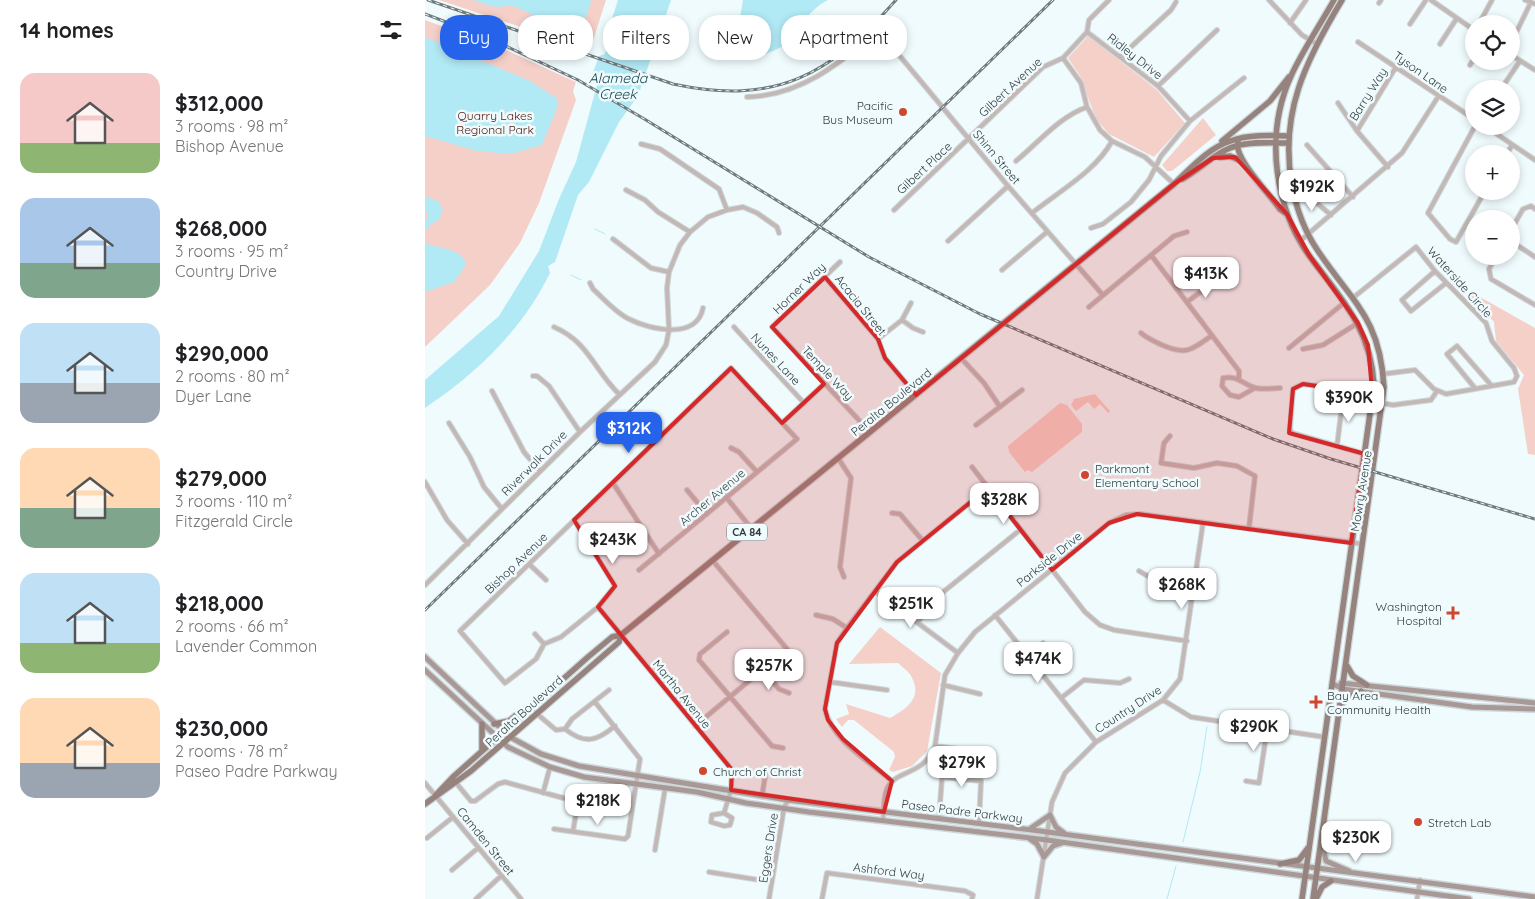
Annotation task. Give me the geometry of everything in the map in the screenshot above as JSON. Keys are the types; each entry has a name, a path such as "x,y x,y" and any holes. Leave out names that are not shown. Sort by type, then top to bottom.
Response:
{"main road":[{"name":"Mowry Avenue","path":"1314,899 1315,879 1383,403 1383,374 1374,332 1354,297 1323,259 1309,235 1293,193 1289,169 1288,140 1292,106 1314,43 1334,0"},
{"name":"Mowry Avenue","path":"1303,899 1374,385 1371,355 1358,323 1345,302 1313,262 1287,214 1277,172 1276,143 1279,116 1291,76 1342,0"},
{"path":"1217,145 1270,101 1291,76"},
{"name":"Peralta Boulevard","path":"425,804 533,704 612,637 621,635 713,561 751,528 1076,265 1174,184 1217,145 1241,136 1277,136 1288,140"},
{"path":"1236,146 1241,136"},
{"name":"Peralta Boulevard","path":"1174,184 1213,158 1236,146 1255,143 1276,143 1288,140"},
{"name":"Mowry Avenue","path":"1236,146 1242,161 1287,214"},
{"path":"1213,158 1230,156 1242,161"},
{"name":"Peralta Boulevard","path":"435,796 457,784 619,642 621,635"},
{"name":"Paseo Padre Parkway","path":"425,657 503,732 529,749 569,764 788,800 1028,829 1280,864 1535,896"},
{"path":"1347,661 1351,674 1367,685"},
{"name":"Paseo Padre Parkway","path":"425,670 503,743 550,767 584,777 697,792 784,808 1027,837 1305,878 1469,899"},
{"path":"1333,684 1361,691 1472,707 1535,709"},
{"path":"1344,686 1367,685 1535,703"},
{"path":"1340,707 1349,697 1361,691"},
{"path":"494,724 509,721 526,706 533,704"},
{"path":"482,724 482,750"},
{"path":"1028,829 1039,824 1050,815 1056,827 1065,834"},
{"path":"1027,837 1037,844 1044,857 1053,846 1064,842"},
{"path":"1322,839 1323,856 1326,860 1352,872"},
{"path":"1280,864 1299,860 1309,846"},
{"path":"1314,899 1322,887 1331,881"}],"street":[{"name":"Gilbert Avenue","path":"969,140 1043,67 1063,58 1087,32 1089,20 1109,0"},
{"path":"1269,0 1290,23 1314,43"},
{"path":"1290,23 1306,0"},
{"path":"1410,24 1425,0"},
{"path":"1431,0 1465,24"},
{"path":"1484,15 1492,0"},
{"path":"1520,26 1533,3 1525,0"},
{"path":"1120,57 1171,10 1176,2"},
{"path":"1440,44 1457,18"},
{"path":"1158,86 1217,30"},
{"name":"Shinn Street","path":"747,97 776,93 817,77 840,64 879,31 1047,232 1102,294"},
{"name":"Ridley Drive","path":"1087,32 1158,86 1190,121"},
{"name":"Tyson Lane","path":"1358,42 1465,114"},
{"path":"1063,58 1081,83 1087,107 1100,130 1112,141 1136,151 1156,165 1174,184"},
{"path":"1520,61 1535,70"},
{"name":"Barry Way","path":"1357,131 1396,67"},
{"path":"1091,228 1103,224 1131,202 1149,180 1156,165 1190,121 1244,78"},
{"path":"1300,241 1403,153 1438,97"},
{"path":"1338,103 1357,131 1388,167"},
{"path":"1016,161 1041,141 1063,118 1087,107"},
{"path":"1470,135 1427,213 1449,239 1456,242 1480,200"},
{"path":"1498,135 1535,160"},
{"name":"Gilbert Place","path":"894,210 969,140"},
{"path":"1032,213 1094,166 1105,154 1112,141"},
{"path":"641,144 659,149 719,189 727,210"},
{"path":"1307,145 1353,197"},
{"path":"948,241 1008,186"},
{"path":"626,190 645,200 658,212 690,232"},
{"path":"1306,194 1331,215"},
{"path":"1520,214 1523,209 1531,206 1535,209"},
{"name":"Riverwalk Drive","path":"425,585 619,394 655,362 666,345 669,330 667,288 669,272 680,245 690,232 708,217 727,210 743,207 757,213 777,227 779,233"},
{"path":"1002,270 1047,232"},
{"path":"1089,307 1102,294 1174,236 1187,232"},
{"path":"613,239 645,264 669,272"},
{"name":"Waterside Circle","path":"1354,297 1416,247 1446,283 1486,323 1492,341 1514,368 1517,376 1514,382 1446,394 1436,390"},
{"path":"1520,247 1535,257"},
{"path":"1151,255 1239,371 1239,378"},
{"name":"Horner Way","path":"772,328 840,262"},
{"path":"1491,265 1489,269 1491,279 1535,305"},
{"path":"1435,271 1402,300 1411,311 1446,283"},
{"name":"Acacia Street","path":"825,277 878,339 885,358 916,395"},
{"path":"1187,302 1215,281"},
{"path":"590,283 593,289 627,319 649,328 669,330 696,324 702,316 703,308"},
{"path":"1289,348 1345,302"},
{"path":"878,339 902,320 911,303"},
{"path":"902,320 923,332"},
{"path":"1303,349 1323,345 1358,323"},
{"path":"554,327 565,332 586,348 605,381 619,394"},
{"name":"Nunes Lane","path":"734,327 804,403"},
{"name":"Temple Way","path":"772,328 870,432"},
{"path":"1141,333 1147,338 1178,352 1195,348 1211,336"},
{"path":"1473,388 1447,354 1457,346 1491,385"},
{"path":"961,358 984,383 1000,407"},
{"name":"Bishop Avenue","path":"544,644 536,659 505,683 460,631 731,368 797,439"},
{"path":"1343,397 1393,405 1429,400 1436,390 1415,370 1383,374"},
{"path":"533,376 537,376 549,386 580,432"},
{"path":"1255,388 1239,378 1232,376 1223,378 1223,386 1231,394 1239,397 1255,388 1280,388"},
{"path":"782,423 824,384"},
{"path":"1337,446 1343,397 1339,389 1303,384 1293,389 1290,429 1292,433 1337,446 1365,454"},
{"path":"977,425 1022,390"},
{"path":"492,391 525,452 540,471"},
{"path":"449,423 470,457 484,487 502,509"},
{"path":"1170,436 1164,443 1161,463 1194,468 1217,463 1237,466 1255,476 1249,528"},
{"name":"Archer Avenue","path":"639,570 797,439"},
{"path":"731,448 739,452 757,472"},
{"path":"838,458 851,478 840,567 844,576"},
{"path":"972,468 1085,612 1100,624 1129,633 1187,640"},
{"path":"425,482 447,520 467,544"},
{"path":"613,483 659,554"},
{"path":"883,821 887,788 892,781 833,729 825,709 837,642 897,562 988,488"},
{"path":"687,490 707,514"},
{"path":"726,497 751,528"},
{"path":"892,513 900,514 923,541"},
{"name":"Parkside Drive","path":"892,781 923,765 931,755 935,746 943,685 949,666 975,632 1109,523 1126,515 1140,514 1363,544"},
{"path":"535,634 544,644 561,637 598,607 615,586 574,520"},
{"name":"Country Drive","path":"1037,899 1052,802 1065,773 1096,742 1163,700 1180,679 1203,523"},
{"path":"918,622 938,596 1020,530"},
{"path":"695,726 787,649 713,561"},
{"path":"529,564 546,580"},
{"path":"1139,571 1165,586 1194,590"},
{"path":"875,591 958,653"},
{"name":"Martha Avenue","path":"598,607 732,770 731,790 723,812"},
{"path":"816,615 833,619 847,628"},
{"path":"995,615 1096,742"},
{"path":"727,632 700,654 699,660 772,746 783,748"},
{"path":"1028,655 1043,644"},
{"path":"763,670 779,689 789,693"},
{"path":"1061,698 1084,680 1120,683 1129,679"},
{"path":"830,682 887,690"},
{"path":"943,685 980,694"},
{"path":"565,729 573,719 609,690"},
{"path":"1163,700 1191,718 1325,737"},
{"path":"554,829 627,839 637,784 639,756 595,702"},
{"path":"536,713 550,727 561,730 565,729 572,734 592,739 599,739 615,726"},
{"path":"1246,781 1259,783 1267,730"},
{"path":"935,746 974,751"},
{"path":"543,793 550,767"},
{"path":"762,796 766,771"},
{"path":"939,818 942,777 981,781 979,823"},
{"path":"457,784 469,800 475,801 498,784 505,782 578,802 633,809"},
{"name":"Camden Street","path":"425,783 521,899"},
{"path":"655,850 665,788"},
{"name":"Eggers Drive","path":"769,899 784,808 788,800"},
{"path":"573,831 578,802"},
{"path":"723,812 732,818 730,825 724,826 711,822 712,815 723,812"},
{"path":"427,838 453,816"},
{"path":"452,870 478,848"},
{"path":"709,872 772,882"},
{"name":"Ashford Way","path":"822,899 827,873 965,891 973,897"},
{"path":"476,898 501,876"},
{"path":"1417,899 1419,880"}],"highlighted area":[{"path":"1235,157 1287,214 1309,255 1358,323 1368,345 1373,402 1343,397 1344,390 1303,384 1293,389 1289,433 1365,454 1351,543 1137,514 1109,523 1052,570 988,488 897,562 837,643 825,709 828,720 843,739 892,781 884,812 731,790 732,770 598,607 615,586 574,520 731,368 782,423 824,384 772,327 825,277 878,339 885,358 916,395 1174,184 1213,158"}],"green space":[{"path":"439,0 606,0 593,41 593,15 518,15 518,26 508,23 508,15 484,15"},
{"name":"Quarry Lakes Regional Park","path":"425,20 440,26 440,60 508,60 508,51 518,56 518,60 528,60 576,82 573,91 576,100 539,203 520,243 490,285 425,347"},
{"path":"1088,36 1157,90 1185,123 1154,157 1109,134 1096,119 1080,76 1068,58"},
{"path":"1203,118 1216,135 1172,171 1167,171 1162,165"},
{"path":"1459,285 1535,328 1535,455 1528,454 1518,389 1524,375 1496,341 1494,322"},
{"path":"1095,394 1110,411 1108,413 1100,404 1094,409 1088,402 1076,411 1071,405 1074,399"},
{"path":"1060,403 1067,405 1082,424 1082,432 1032,472 1028,470 1025,472 1009,452 1008,446"},
{"path":"880,627 941,673 927,751 912,766 893,772 889,770 895,757 894,752 854,720 848,720 842,727 836,719 849,714 846,704 890,718 906,707 914,697 915,685 911,676 898,663 849,664"}],"water":[{"path":"474,0 591,0 587,15 533,15 512,6 494,7"},
{"name":"Alameda Creek","path":"618,0 671,0 666,15 613,15"},
{"path":"743,0 828,0 809,15 781,15 781,47 771,52 771,15 740,15"},
{"path":"425,37 440,43 440,60 480,60 530,81 558,99 557,108 542,145 510,154 477,151 425,136"},
{"name":"Alameda Creek","path":"603,55 603,60 650,60 638,96 619,122 589,182 578,195 555,262 548,266 550,273 539,294 512,332 497,349 463,380 425,408 425,380 499,316 539,251 576,162 597,85 590,81 599,56"},
{"path":"425,196 438,201 443,210 439,220 431,224 425,232 425,222 428,217 425,209"},
{"path":"425,243 455,252 464,259 466,265 454,282 425,292"}],"waterway":[{"path":"595,229 605,234"},
{"path":"571,275 581,280"},
{"path":"1183,842 1200,772 1207,727"},
{"path":"1167,899 1176,866"}],"railway":[{"path":"428,0 673,84 709,90 742,91 771,87 798,78 824,65 848,48 896,0"},
{"path":"425,610 1053,0"},
{"path":"425,14 493,40 578,80 869,257 980,314 1273,439 1331,459 1535,519"}],"place":[{"name":"Pacific Bus Museum","path":"903,112"},
{"name":"Parkmont Elementary School","path":"1085,475"},
{"name":"Washington Hospital","path":"1453,613"},
{"name":"Bay Area Community Health","path":"1316,702"},
{"name":"Church of Christ","path":"703,771"},
{"name":"Stretch Lab","path":"1418,822"}]}
